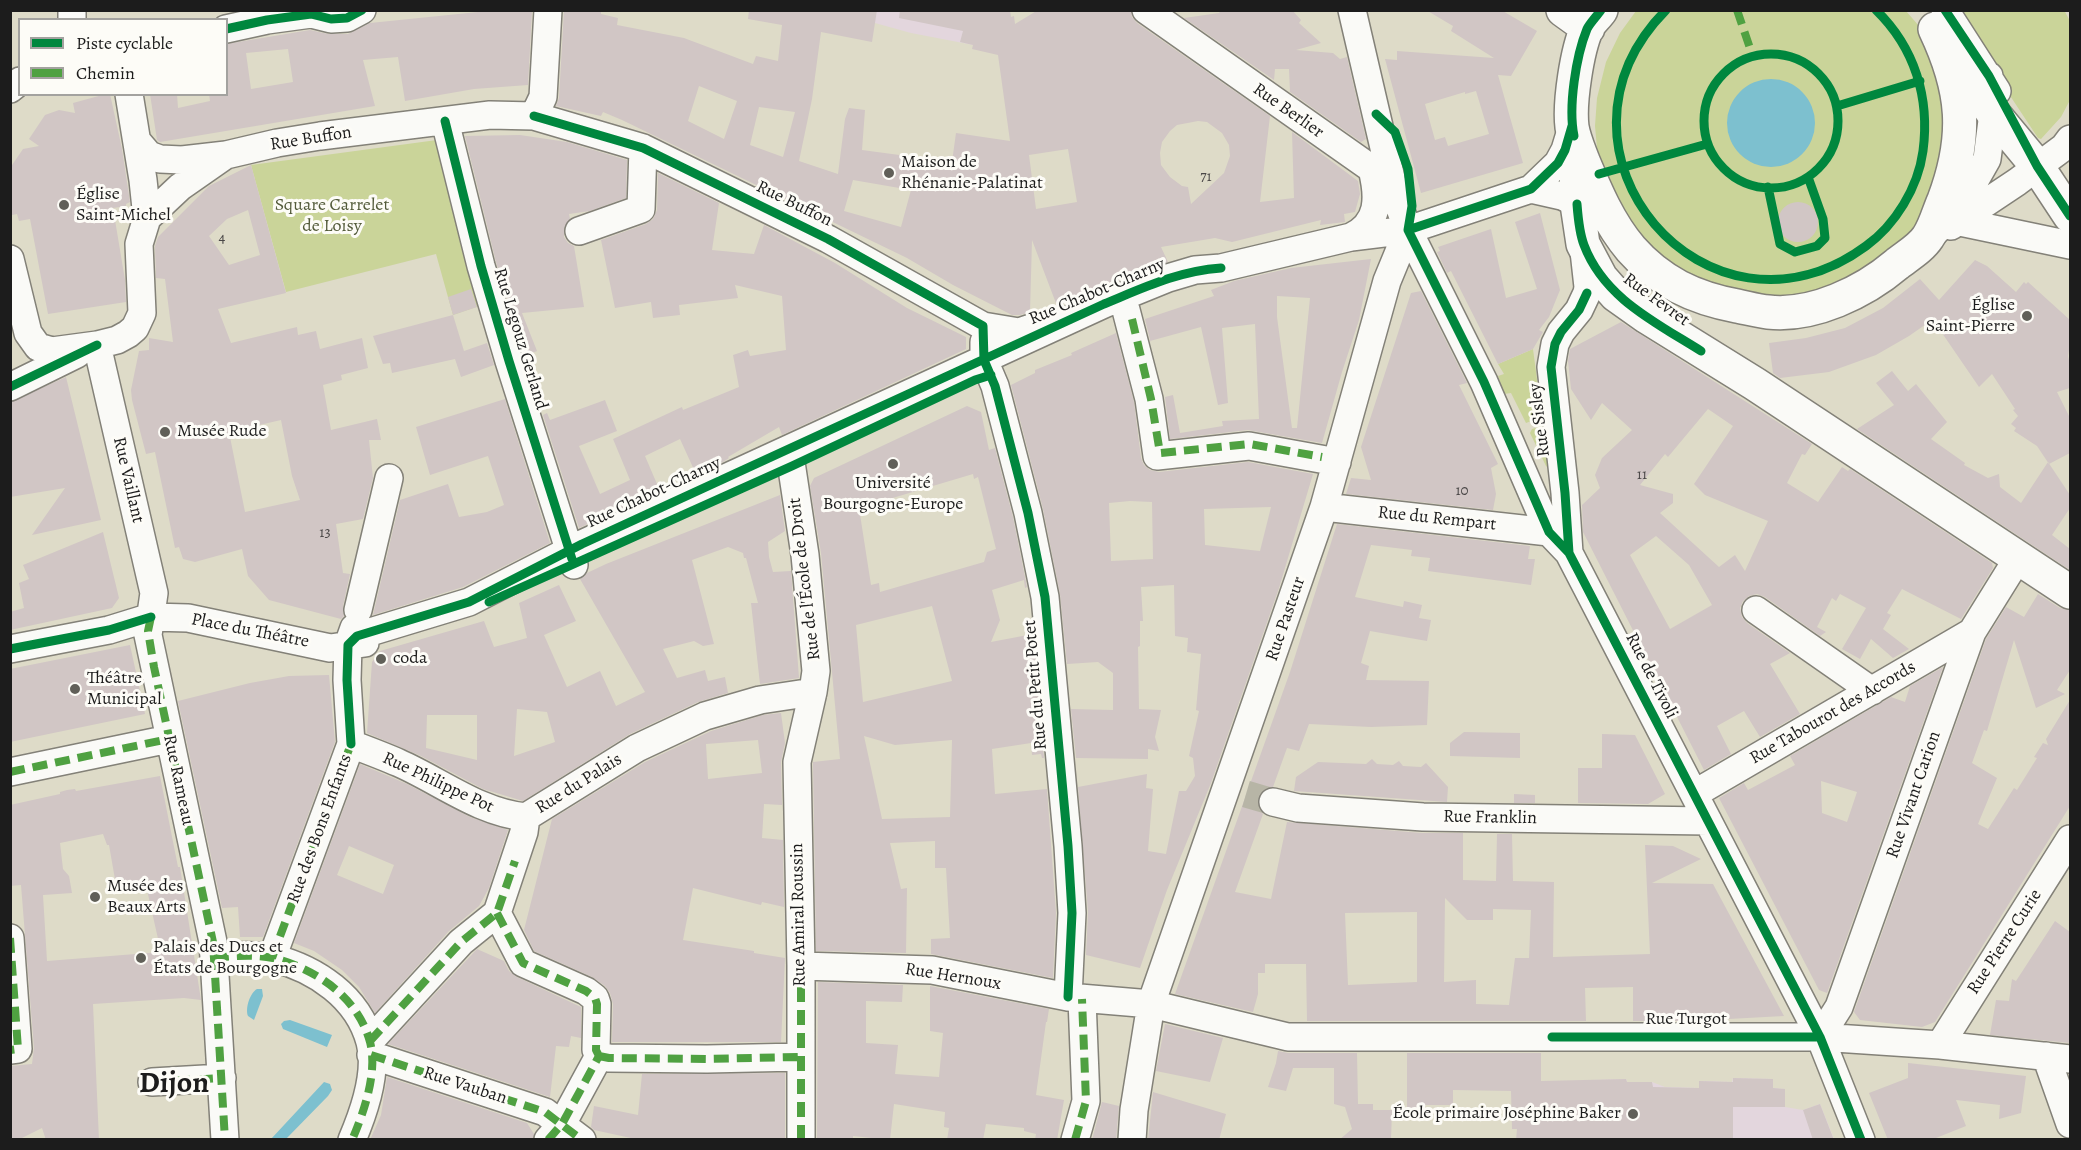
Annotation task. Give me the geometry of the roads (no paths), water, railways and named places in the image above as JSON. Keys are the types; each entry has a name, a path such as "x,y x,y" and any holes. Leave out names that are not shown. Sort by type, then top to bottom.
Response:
{"main road":[{"name":"Rue Fevret","path":"1584,16 1573,92 1577,204 1583,244 1601,278 1616,295 1647,317 1755,384 2070,592"},
{"path":"1574,134 1608,216 1631,248 1669,281 1710,301 1770,312 1822,306 1873,283 1928,237 1953,175 1960,140 1956,85 1934,17"},
{"path":"1934,17 1993,113 2037,166 2070,216"}],"street":[{"path":"228,29 311,14 331,19 347,18 362,10"},
{"path":"534,116 543,97 548,10"},
{"name":"Rue Berlier","path":"1146,10 1372,170 1395,195 1408,230"},
{"path":"1352,10 1395,195"},
{"path":"1934,17 1989,76 2037,166"},
{"path":"1928,237 1954,213 1978,176 1989,151 1993,113 1989,76"},
{"path":"10,259 28,333 38,347 52,351 117,340 128,334 140,318 142,296 139,244 147,218 129,96"},
{"name":"Rue Buffon","path":"137,141 149,155 160,159 182,160 226,155 320,136 490,115 534,116 643,148 828,239 983,326 1019,332 1120,311"},
{"name":"Rue Legouz Gerland","path":"445,121 481,266 572,558"},
{"name":"Rue Chabot-Charny","path":"354,625 374,642 469,611 572,558 790,458 975,380 988,368 1120,311 1195,284 1221,268 1351,237 1408,230 1531,189 1558,163 1574,134"},
{"path":"1928,237 1960,222 2018,182 2064,147 2070,139"},
{"path":"579,231 642,209 643,148"},
{"name":"Rue Buffon","path":"147,218 180,187 226,155"},
{"path":"1351,237 1368,225 1374,212 1376,186 1372,170"},
{"path":"1531,189 1562,196 1608,216"},
{"path":"1960,222 2070,245"},
{"name":"Rue Pasteur","path":"1132,1140 1134,1110 1151,1004 1236,792 1324,507 1330,459 1387,281 1408,230"},
{"name":"Rue de Tivoli","path":"1408,230 1484,382 1549,532 1569,553 1820,1037 1861,1140"},
{"name":"Rue Sisley","path":"1569,553 1551,367 1555,344 1561,332 1579,310 1588,287 1583,244"},
{"path":"1120,311 1149,399 1157,456 1249,446 1330,459"},
{"path":"983,326 988,368"},
{"path":"10,387 97,345"},
{"name":"Rue Vaillant","path":"97,345 154,593 151,616"},
{"name":"Rue du Petit Potet","path":"988,368 1028,513 1045,597 1068,846 1075,998 1086,1101 1075,1140"},
{"name":"Rue de l'École de Droit","path":"790,458 805,555 816,671 813,692"},
{"name":"Rue des Bons Enfants","path":"276,949 351,744 347,681 354,625 389,478"},
{"name":"Rue du Rempart","path":"1324,507 1549,532"},
{"name":"Rue Vivant Carion","path":"1820,1037 1839,1007 1972,632 2018,558"},
{"path":"1756,610 1872,691"},
{"path":"10,650 109,630 151,616"},
{"name":"Place du Théâtre","path":"151,616 188,618 330,648 354,625"},
{"name":"Rue Rameau","path":"151,616 148,631 213,950 225,1140"},
{"name":"Rue Tabourot des Accords","path":"1694,794 1972,632"},
{"name":"Rue du Palais","path":"497,913 524,832 526,817 637,748 679,727 705,716 760,700 813,692"},
{"name":"Rue Amiral Roussin","path":"801,1140 801,966 797,762 813,692"},
{"path":"10,772 169,739"},
{"name":"Rue Philippe Pot","path":"351,744 400,763 457,794 510,816 526,817"},
{"name":"Rue Franklin","path":"1273,802 1298,808 1424,817 1708,821"},
{"name":"Rue Pierre Curie","path":"1940,1045 2070,839"},
{"path":"352,1140 362,1118 370,1088 377,1046 461,942 497,913 523,963 586,991 595,998 597,1004 596,1050 599,1056"},
{"path":"10,938 18,1049 10,1050"},
{"path":"213,950 254,956 276,949 297,966 321,978 341,993 356,1011 377,1046"},
{"name":"Rue Hernoux","path":"801,966 932,970 1075,998 1151,1004"},
{"name":"Rue Turgot","path":"1151,1004 1288,1037 1820,1037 1940,1045 2058,1058"},
{"name":"Rue Vauban","path":"377,1046 560,1129"},
{"path":"599,1056 707,1059 800,1057"},
{"path":"560,1129 599,1056"},
{"path":"2058,1058 2070,1124"},
{"path":"152,1082 222,1078"}],"water":[{"path":"1771,79 1796,86 1808,98 1815,123 1808,148 1796,160 1771,167 1746,160 1734,148 1727,123 1734,98 1746,86"},
{"path":"257,989 262,989 263,996 254,1020 248,1016 247,1009 250,997"},
{"path":"290,1020 332,1035 327,1047 283,1029 281,1024"},
{"path":"324,1082 330,1084 332,1090 328,1096 286,1139 271,1139"}],"tunnel":[{"path":"1246,794 1273,802"}],"place":[{"name":"Maison de Rhénanie-Palatinat","path":"889,173"},
{"name":"Église Saint-Michel","path":"64,205"},
{"name":"Église Saint-Pierre","path":"2027,316"},
{"name":"Musée Rude","path":"165,432"},
{"name":"Université Bourgogne-Europe","path":"893,464"},
{"name":"coda","path":"381,659"},
{"name":"Théâtre Municipal","path":"75,689"},
{"name":"Musée des Beaux Arts","path":"95,897"},
{"name":"Palais des Ducs et États de Bourgogne","path":"141,958"},
{"name":"École primaire Joséphine Baker","path":"1633,1114"}],"district":[{"name":"Dijon","path":"174,1085"}],"park label":[{"name":"Square Carrelet de Loisy","path":"332,216"}]}
